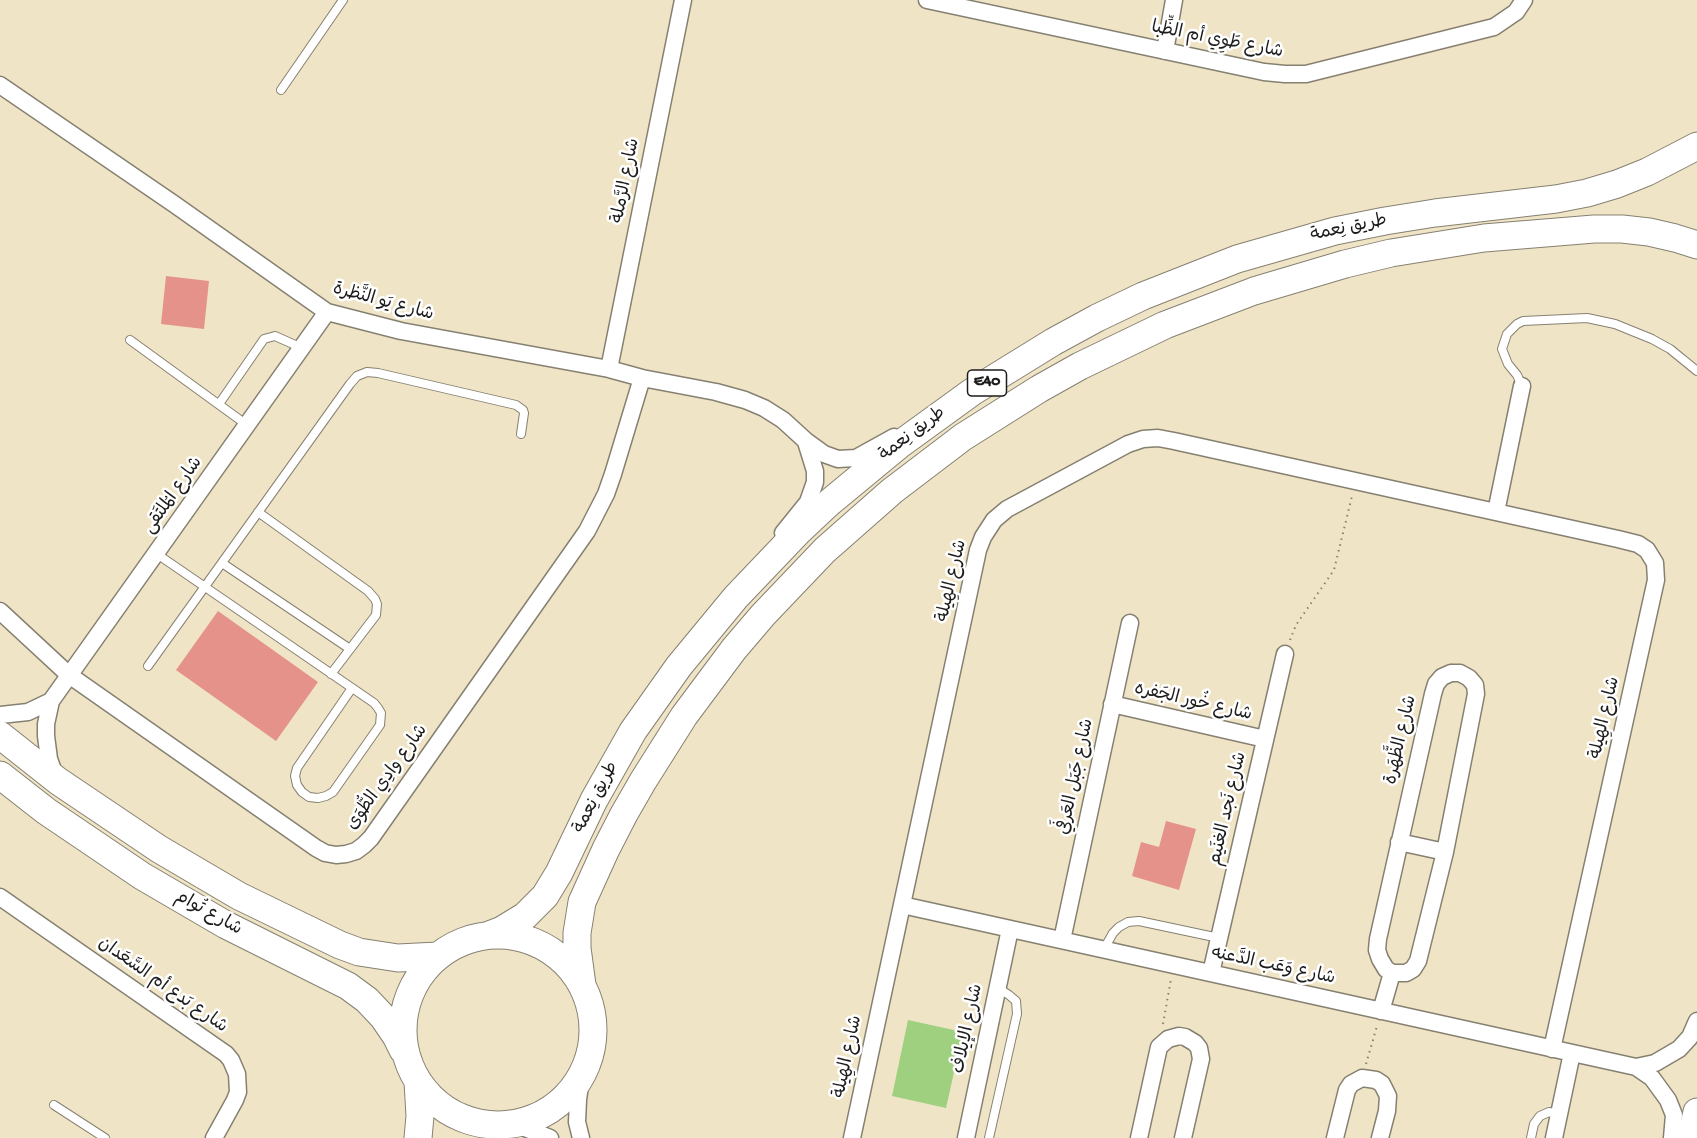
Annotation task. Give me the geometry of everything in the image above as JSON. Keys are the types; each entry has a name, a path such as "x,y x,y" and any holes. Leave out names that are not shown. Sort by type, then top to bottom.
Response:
{"main road":[{"name":"طريق نِعمة","path":"489,935 519,920 544,896 559,873 598,792 633,731 679,666 736,597 830,502 899,445 972,392 1097,318 1152,292 1237,259 1335,231 1385,221 1435,213 1556,200 1587,193 1647,172 1697,146"},
{"name":"طريق نِعمة","path":"582,985 577,948 582,902 624,814 684,716 734,649 771,606 825,550 892,491 963,437 1080,366 1166,325 1254,291 1345,264 1402,251 1484,238 1594,229 1649,232 1697,245"},
{"name":"شارع تُوام","path":"0,735 58,781 159,849 239,896 359,952 388,957 438,956"},
{"name":"شارع تُوام","path":"0,775 46,811 142,876 226,925 348,986 367,1000 383,1017 406,1056"},
{"path":"489,935 517,937 543,946 565,962 582,985 588,997 594,1024 591,1052 581,1078 564,1100 553,1108 502,1129 454,1114 436,1102 418,1082 406,1056 403,1029 407,1001 419,976 438,956 462,942 489,935"},
{"path":"418,1082 420,1116 418,1138"},
{"path":"1691,1138 1697,1112"}],"street":[{"name":"شارع الرَّملة","path":"609,369 683,0"},
{"name":"شارع طَوِي أم الظِّبا","path":"927,0 1264,72 1285,74 1306,74 1494,27 1516,12 1524,0"},
{"path":"1165,51 1174,0"},
{"name":"شارع يَو النَّظرة","path":"0,85 327,312 401,331 609,369 745,400 783,420 824,454 838,459 856,458 972,392"},
{"name":"شارع المُلتَقى","path":"58,781 49,759 46,736 51,701 327,312"},
{"name":"شارع وادِي الطُّوَى","path":"0,611 69,675 316,848 336,855 356,851 371,837 587,531 606,494 642,378"},
{"path":"1496,512 1522,386"},
{"name":"شارع الهِيلة","path":"852,1138 978,550 987,529 1007,509 1128,444 1158,438 1618,538 1638,544 1647,550 1655,563 1656,580 1552,1049"},
{"path":"736,597 808,502 813,492 815,471 806,441"},
{"name":"شارع جَبَل العَرفَي","path":"1062,940 1130,623"},
{"name":"شارع نَجد الغنَيم","path":"1211,973 1285,654"},
{"name":"شارع الظَّهَرة","path":"1451,673 1460,673 1475,685 1476,694 1445,852 1418,961 1413,969 1406,973 1392,973 1386,969 1377,950 1399,842 1436,684 1442,677 1451,673"},
{"path":"0,715 28,712 51,701"},
{"name":"شارع خُور الجَفره","path":"1113,704 1265,739"},
{"path":"1399,842 1445,852"},
{"name":"شارع بَدع أم السَّعَدان","path":"0,897 216,1047 231,1060 237,1074 238,1092 214,1138"},
{"name":"شارع وَعَب الدَّعنه","path":"902,905 1636,1067 1652,1078 1668,1100 1674,1115 1672,1138"},
{"name":"شارع الإيلاف","path":"966,1138 1010,929"},
{"path":"1381,1011 1392,973"},
{"path":"1636,1067 1655,1063 1679,1048 1690,1037 1697,1021"},
{"path":"1139,1138 1159,1047 1168,1039 1179,1036 1195,1043 1201,1054 1183,1138"},
{"path":"1554,1138 1572,1053"},
{"path":"581,1078 577,1122 581,1138"},
{"path":"1335,1138 1347,1090 1350,1084 1362,1078 1376,1080 1382,1084 1388,1096 1387,1111 1380,1138"},
{"path":"502,1129 550,1138"}],"lane":[{"path":"281,90 343,0"},
{"path":"1522,386 1502,350 1507,334 1523,321 1587,318 1615,324 1653,339 1670,349 1697,371"},
{"path":"219,404 264,339 275,336 302,348"},
{"path":"130,340 247,425"},
{"path":"148,666 353,380 368,372 378,373 516,405 524,413 521,434"},
{"path":"258,512 368,591 375,599 376,615 331,674"},
{"path":"157,554 374,703 378,708 381,713 380,725 333,792 318,798 309,796 297,785 297,768 352,688"},
{"path":"222,562 350,649"},
{"path":"1104,949 1119,927 1128,922 1139,921 1219,939"},
{"path":"989,1138 1017,1014 1016,1000 998,988"},
{"path":"54,1105 105,1138"},
{"path":"1531,1138 1534,1124 1540,1116 1549,1112 1559,1114"}],"path":[{"path":"1285,654 1296,625 1334,570 1356,482"},
{"path":"1159,1047 1173,965"},
{"path":"1362,1078 1381,1011"}],"green space":[{"path":"908,1020 963,1032 946,1108 892,1096"}],"building":[{"path":"166,276 209,281 204,329 161,324"},
{"path":"218,611 318,682 276,741 176,670"},
{"path":"1166,821 1196,829 1179,890 1132,876 1141,842 1159,847"}]}
